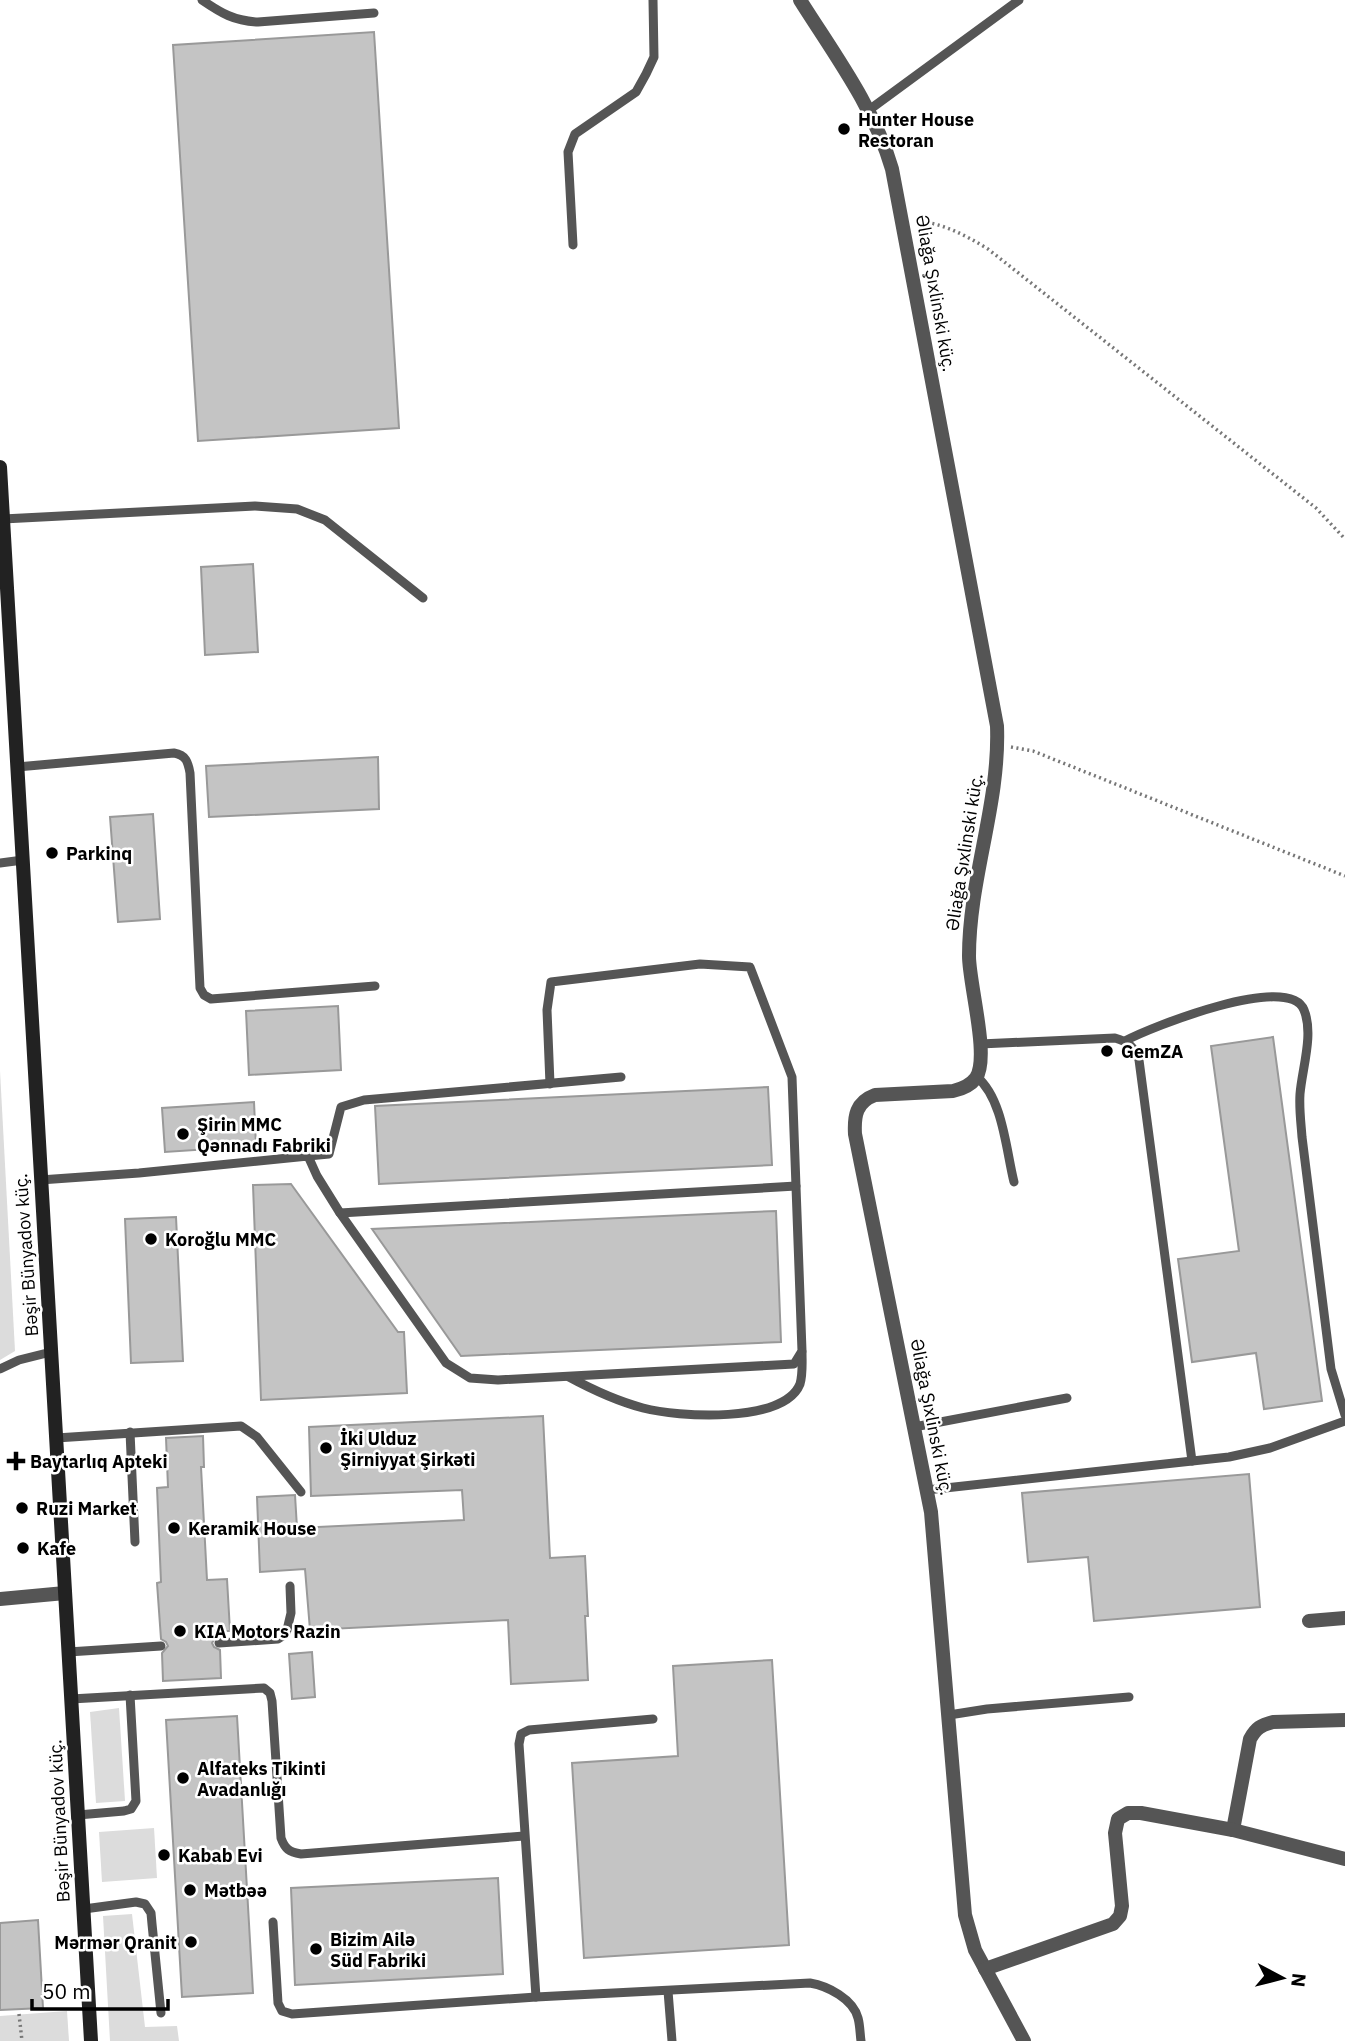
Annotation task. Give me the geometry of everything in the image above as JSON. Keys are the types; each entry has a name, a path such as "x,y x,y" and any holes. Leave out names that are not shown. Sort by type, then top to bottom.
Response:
{"street":[{"name":"Əliağa Şıxlinski küç.","path":"800,0 869,110 886,148 903,220 994,707 997,745 995,782 970,930 969,958 981,1057 977,1077 964,1088 953,1091 875,1095 866,1099 857,1109 855,1134 927,1490 968,1933 1024,2041"},
{"name":"Bəşir Bünyadov küç.","path":"0,467 3,573 23,860 91,2041"},
{"path":"0,1599 65,1593"},
{"path":"1309,1621 1345,1618"},
{"path":"1233,1830 1250,1739 1255,1730 1262,1724 1273,1722 1345,1720"},
{"path":"985,1969 1105,1927 1120,1916 1122,1906 1115,1833 1118,1819 1128,1813 1233,1830 1345,1859"}],"lane":[{"path":"202,0 223,15 240,21 374,13"},
{"path":"573,245 568,152 575,134 636,92 646,75 654,57 653,0"},
{"path":"869,110 1019,0"},
{"path":"3,519 255,506 297,509 325,520 424,598"},
{"path":"17,767 174,753 181,754 187,760 190,773 200,988 204,995 211,999 375,986"},
{"path":"0,863 23,860"},
{"path":"550,1084 547,1010 551,982 700,964 750,967 792,1077 802,1351 799,1386 792,1396 769,1408 740,1413 693,1414 647,1409 615,1400 567,1376"},
{"path":"1125,1041 1143,1031 1228,1003 1285,997 1303,1007 1308,1039 1300,1098 1302,1137 1331,1368 1345,1415"},
{"path":"980,1044 1115,1038 1134,1048 1139,1060 1192,1461"},
{"path":"40,1180 329,1154 341,1107 364,1100 621,1077"},
{"path":"977,1077 986,1084 996,1102 1014,1182"},
{"path":"308,1156 340,1213 446,1363 470,1378 498,1380 794,1364 802,1351"},
{"path":"340,1213 796,1186"},
{"path":"0,1369 19,1360 51,1352"},
{"path":"915,1427 1067,1398"},
{"path":"927,1490 1229,1457 1270,1448 1345,1421"},
{"path":"56,1438 241,1426 257,1437 301,1492"},
{"path":"130,1432 135,1542"},
{"path":"219,1643 278,1639 286,1634 292,1613 290,1586"},
{"path":"68,1652 161,1646"},
{"path":"71,1699 264,1688 270,1693 281,1838 284,1848 291,1853 524,1836"},
{"path":"78,1815 124,1811 131,1809 136,1801 131,1695"},
{"path":"949,1715 987,1709 1129,1697"},
{"path":"536,1997 524,1836 519,1744 521,1734 529,1730 653,1719"},
{"path":"84,1909 136,1902 145,1904 151,1913 161,2012"},
{"path":"273,1922 278,2003 282,2011 292,2014 536,1997 810,1983 825,1985 849,2003 858,2016 861,2041"},
{"path":"668,1991 672,2041"}],"path":[{"path":"903,220 942,225 988,249 1317,508 1345,539"},
{"path":"997,745 1033,751 1345,876"},
{"path":"19,2014 22,2041"}],"shaded area":[{"path":"0,1071 15,1351 0,1360"},
{"path":"119,1708 125,1801 96,1803 90,1712"},
{"path":"154,1828 157,1878 102,1882 99,1832"},
{"path":"132,1914 145,2027 177,2026 179,2041 110,2041 103,1916"},
{"path":"67,2011 69,2041 0,2041 0,2016"}],"building":[{"path":"374,32 399,428 198,441 173,45"},
{"path":"253,564 258,652 205,655 201,567"},
{"path":"378,757 379,809 209,817 206,766"},
{"path":"153,814 160,919 118,922 110,817"},
{"path":"338,1006 341,1070 249,1075 246,1011"},
{"path":"1273,1037 1322,1401 1264,1409 1256,1353 1192,1362 1178,1259 1239,1251 1211,1046"},
{"path":"768,1087 772,1165 379,1184 375,1106"},
{"path":"254,1102 256,1146 165,1152 162,1108"},
{"path":"291,1184 398,1332 404,1332 407,1393 261,1400 253,1185"},
{"path":"776,1211 781,1342 461,1356 372,1229"},
{"path":"176,1217 183,1361 131,1363 125,1219"},
{"path":"543,1416 550,1558 585,1556 588,1680 511,1684 508,1620 310,1630 305,1569 260,1572 257,1497 295,1495 297,1528 464,1520 462,1490 311,1496 309,1427"},
{"path":"203,1436 204,1467 201,1467 207,1580 227,1579 230,1631 219,1631 219,1636 212,1643 220,1650 221,1678 163,1681 162,1653 168,1646 161,1639 157,1583 161,1582 157,1488 168,1487 166,1438"},
{"path":"1249,1474 1260,1607 1094,1621 1088,1557 1028,1562 1022,1493"},
{"path":"312,1652 315,1697 292,1699 289,1654"},
{"path":"772,1660 789,1945 584,1958 572,1763 678,1756 673,1666"},
{"path":"237,1716 253,1993 182,1997 166,1720"},
{"path":"498,1878 503,1974 295,1985 291,1888"},
{"path":"38,1920 43,2008 0,2010 0,1923"}],"place":[{"name":"Hunter House Restoran","path":"844,129"},
{"name":"Parkinq","path":"52,853"},
{"name":"GemZA","path":"1107,1051"},
{"name":"Şirin MMC Qənnadı Fabriki","path":"183,1134"},
{"name":"Koroğlu MMC","path":"151,1239"},
{"name":"İki Ulduz Şirniyyat Şirkəti","path":"326,1448"},
{"name":"Baytarlıq Apteki","path":"16,1461"},
{"name":"Ruzi Market","path":"22,1508"},
{"name":"Keramik House","path":"174,1528"},
{"name":"Kafe","path":"23,1548"},
{"name":"KIA Motors Razin","path":"180,1631"},
{"name":"Alfateks Tikinti Avadanlığı","path":"183,1778"},
{"name":"Kabab Evi","path":"164,1855"},
{"name":"Mətbəə","path":"190,1890"},
{"name":"Mərmər Qranit","path":"191,1942"},
{"name":"Bizim Ailə Süd Fabriki","path":"316,1949"}]}
